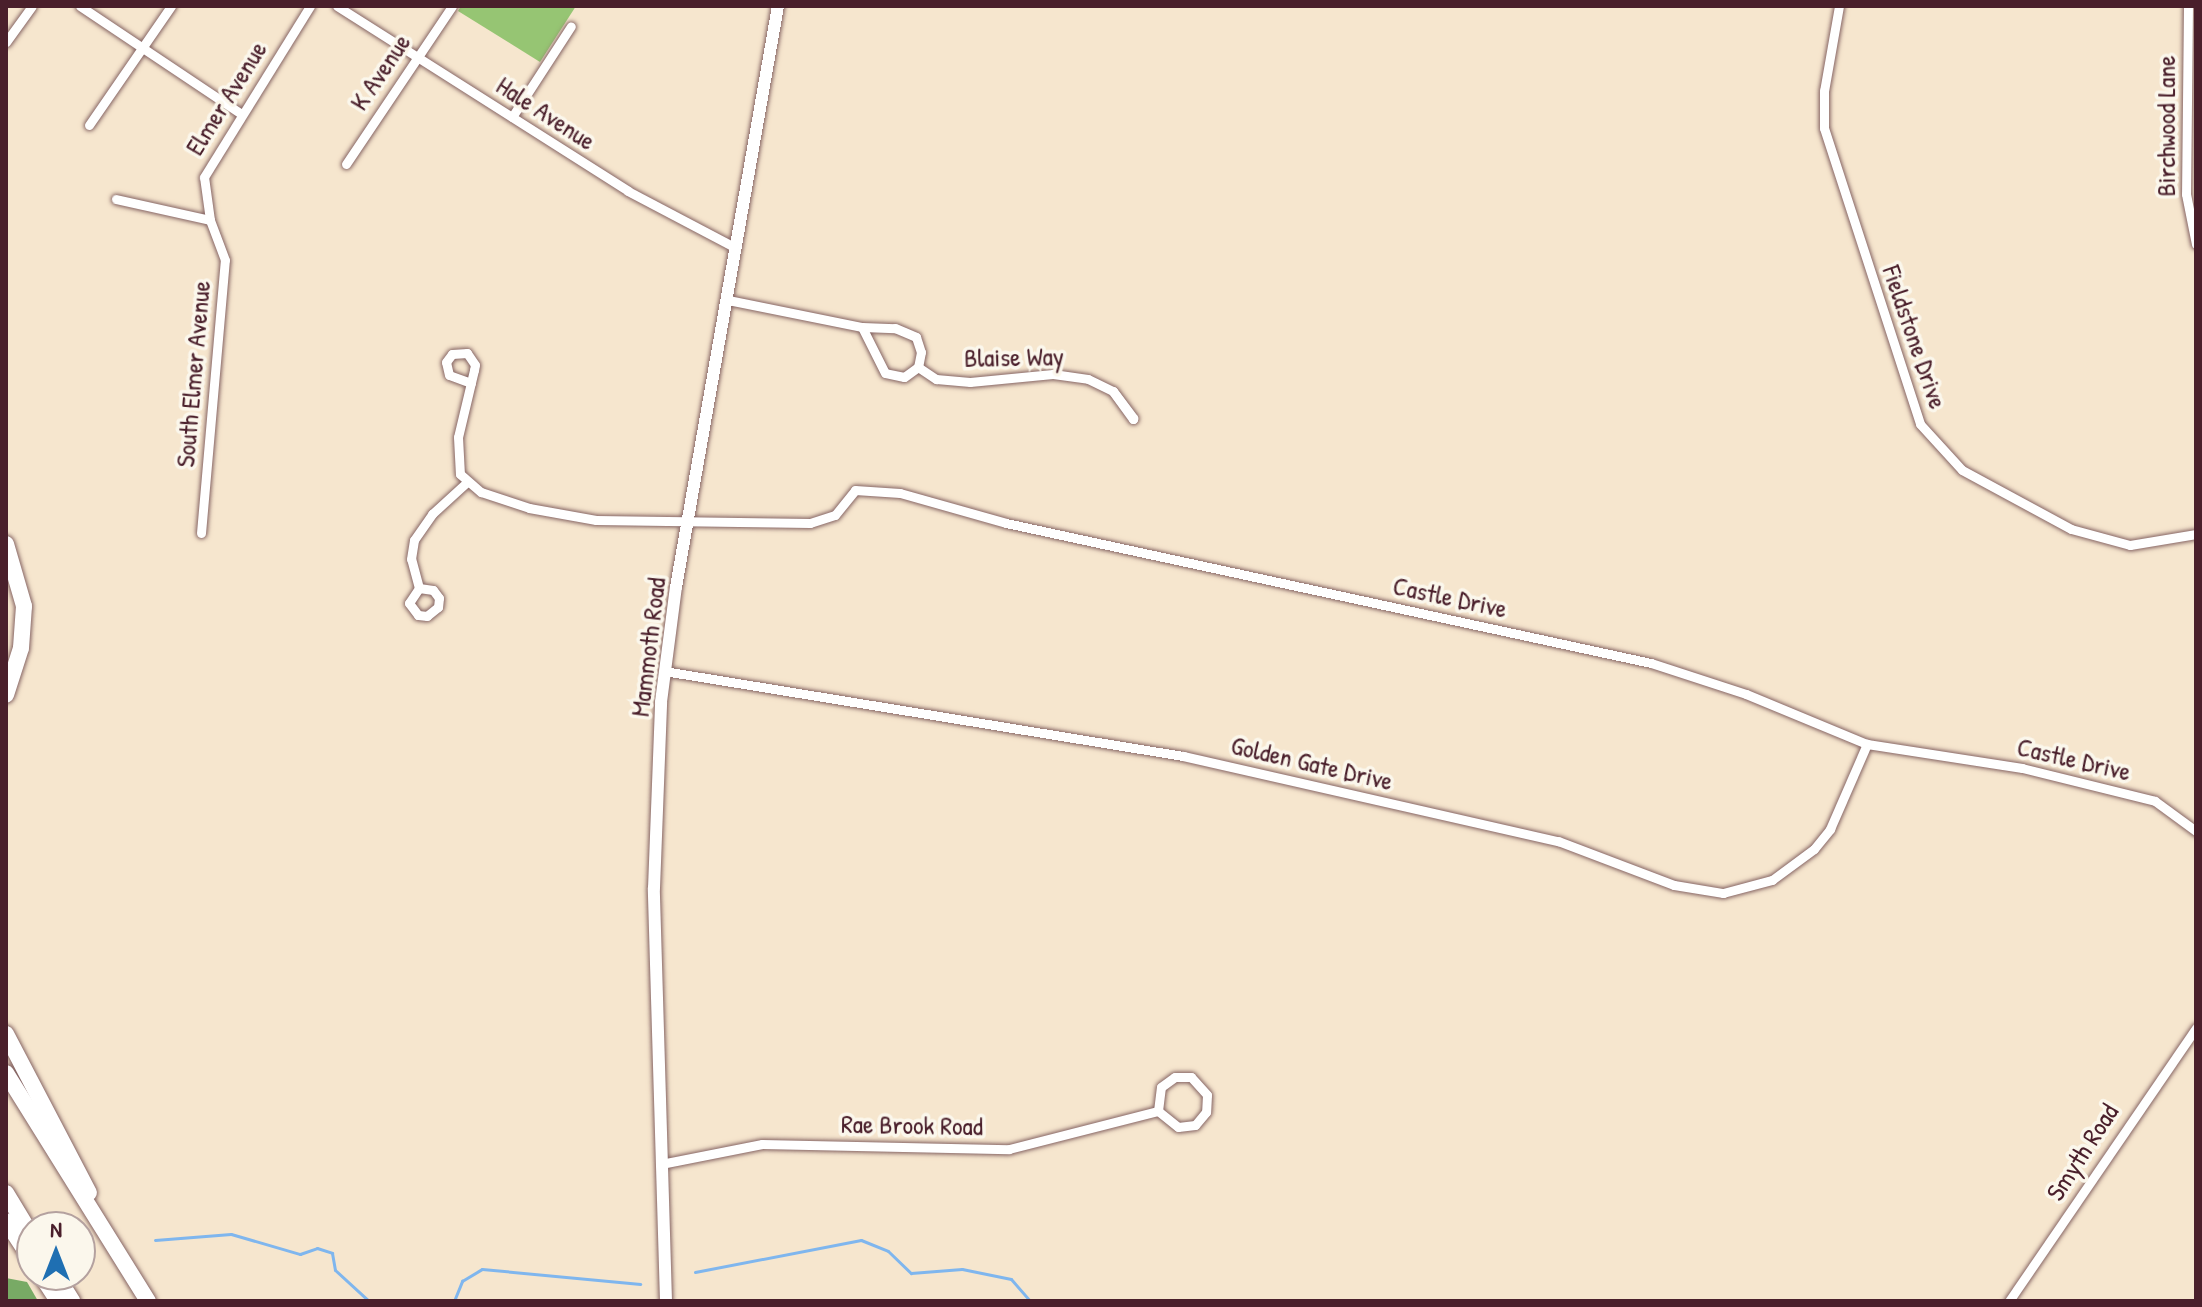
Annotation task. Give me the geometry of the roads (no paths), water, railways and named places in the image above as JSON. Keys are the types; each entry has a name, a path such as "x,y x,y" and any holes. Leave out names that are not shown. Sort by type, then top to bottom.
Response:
{"highway":[{"path":"6,544 24,606 21,648 6,695"},
{"path":"6,1034 80,1168 101,1225"},
{"path":"6,1073 148,1301"},
{"path":"6,1193 17,1211"}],"main road":[{"name":"Mammoth Road","path":"666,1301 654,888 664,671 778,6"}],"street":[{"path":"6,42 32,6"},
{"path":"80,6 240,113"},
{"path":"89,125 171,6"},
{"name":"Elmer Avenue","path":"210,220 204,177 240,113 310,6"},
{"name":"Hale Avenue","path":"337,6 681,223 736,248"},
{"name":"K Avenue","path":"346,164 452,6"},
{"name":"Fieldstone Drive","path":"1839,6 1824,91 1824,128 1920,424 1962,470 2071,529 2130,545 2196,534"},
{"name":"Birchwood Lane","path":"2188,6 2186,194 2196,244"},
{"path":"512,117 571,26"},
{"path":"116,199 210,220"},
{"name":"South Elmer Avenue","path":"201,533 223,314 225,260 210,220"},
{"path":"728,300 862,327 895,328 916,337 921,352 918,367 904,377 885,373 862,327"},
{"name":"Blaise Way","path":"918,367 936,379 970,382 1053,374 1088,379 1113,391"},
{"path":"471,383 456,455 466,483 493,497 563,516 688,521"},
{"path":"419,588 411,559 414,540 432,514 466,483"},
{"name":"Castle Drive","path":"688,521 810,523 835,515 855,490 900,493 1006,523 1651,663 1746,694 1867,744 2095,784 2155,801 2196,831"},
{"name":"Golden Gate Drive","path":"664,671 1183,756 1558,841 1674,885 1723,893 1772,880 1814,849 1830,829 1867,744"},
{"name":"Smyth Road","path":"2009,1301 2196,1028"},
{"path":"1175,1077 1191,1077 1207,1095 1206,1112 1195,1125 1178,1127 1158,1111 1161,1087 1175,1077"},
{"name":"Rae Brook Road","path":"661,1164 762,1144 1009,1149 1158,1111"}],"waterway":[{"path":"155,1240 231,1234 300,1254 317,1248 332,1253 335,1270 369,1301"},
{"path":"695,1272 861,1240 888,1251 911,1273 962,1269 1011,1279 1030,1301"},
{"path":"454,1301 462,1281 482,1269 640,1284"}]}
